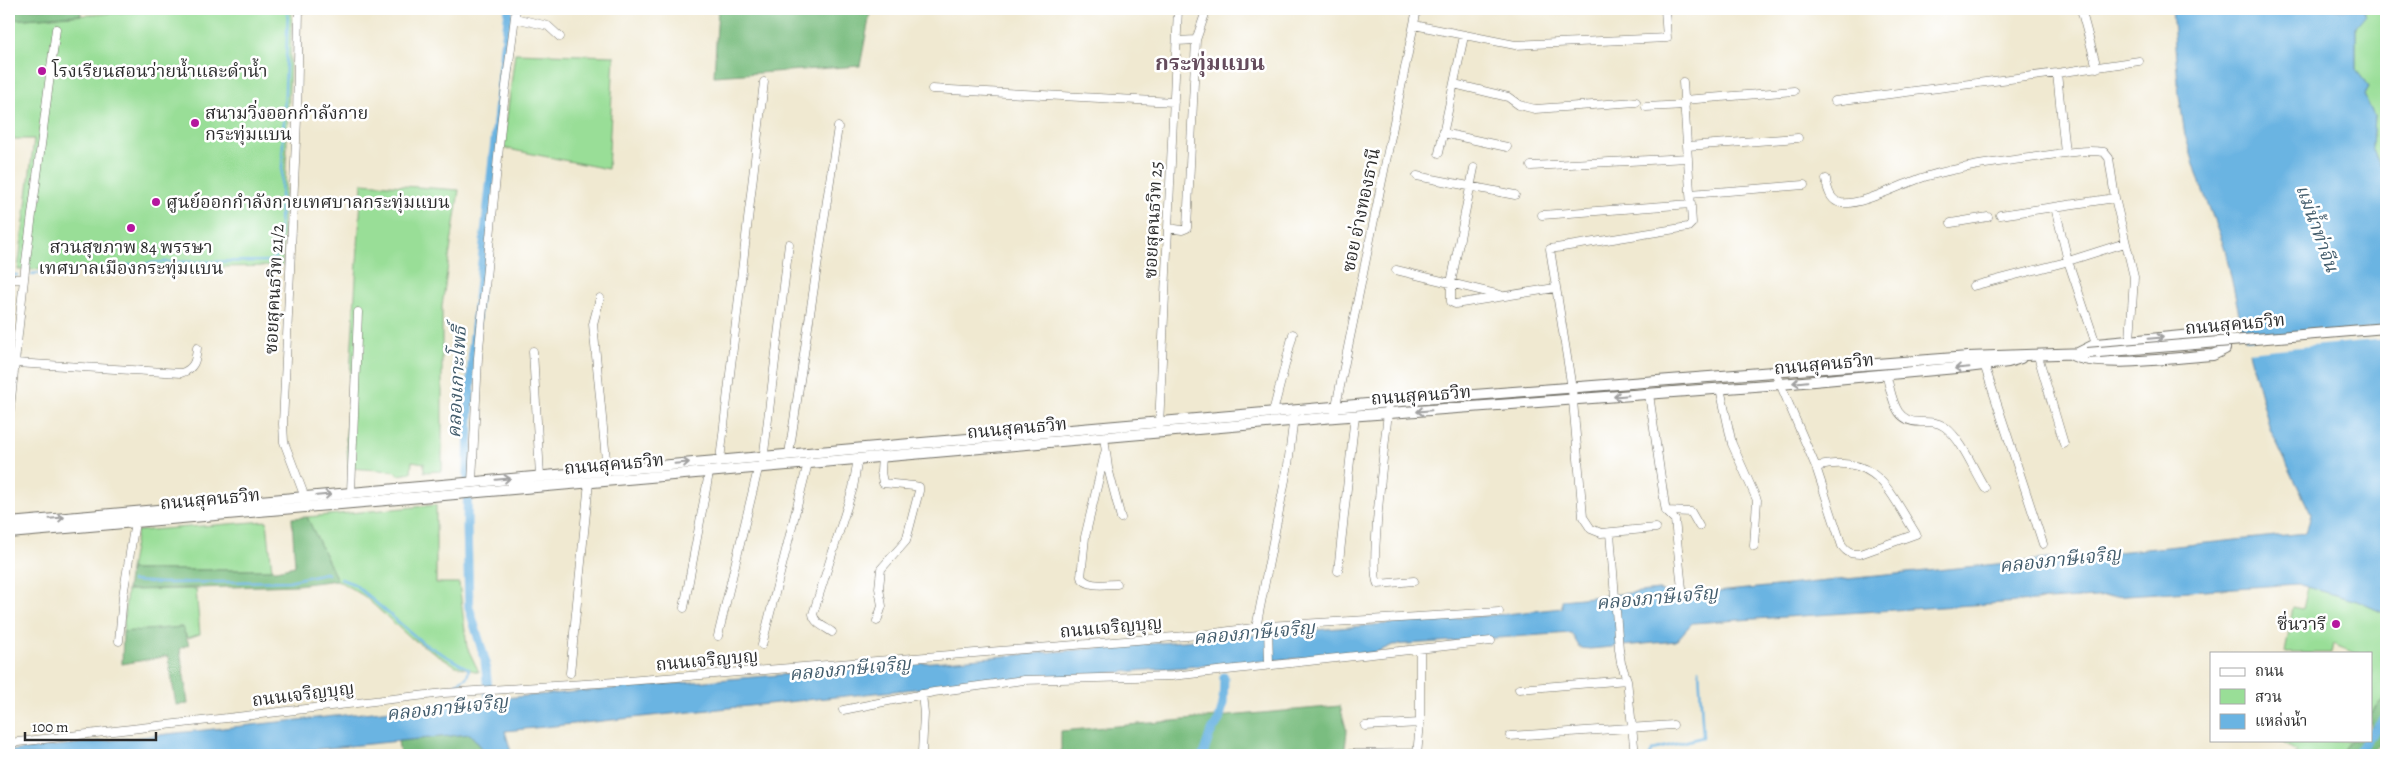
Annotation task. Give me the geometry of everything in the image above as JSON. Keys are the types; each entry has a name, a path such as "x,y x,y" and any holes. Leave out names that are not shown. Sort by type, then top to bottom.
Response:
{"main road":[{"name":"ถนนสุคนธวิท","path":"9,533 135,522 307,501 351,492 789,454 1158,427 1293,421 1388,402 1775,372 1983,361 2008,362 2038,356 2386,328"},
{"path":"2214,333 2225,338 2226,344 2225,349 2213,355 2105,362 2081,360 2072,354 2096,344 2214,333"},
{"name":"ถนนสุคนธวิท","path":"9,522 760,469 858,458 1104,437 1158,427 1294,410 1335,412 1355,416 1388,414 1781,384 1886,374 1983,361"}],"street":[{"name":"ซอยสุคนธวิท 21/2","path":"299,9 297,119 283,424 284,442 307,501"},
{"path":"472,482 478,358 516,9"},
{"name":"ซอยสุคนธวิท 25","path":"1158,427 1178,9"},
{"name":"ซอย อ่างทองธานี","path":"1335,412 1417,9"},
{"path":"1414,25 1464,36 1527,46 1667,38 1666,9"},
{"path":"2081,9 2097,68"},
{"path":"1168,228 1182,230 1187,228 1196,40 1205,14"},
{"path":"514,18 548,26 560,36"},
{"path":"9,417 24,279 56,29"},
{"path":"1439,153 1464,36"},
{"path":"1177,41 1196,40"},
{"path":"1835,101 2139,61"},
{"path":"2057,73 2065,153"},
{"path":"720,460 764,82"},
{"path":"1656,528 1610,533 1595,531 1583,517 1574,400 1550,249 1688,227 1692,223 1683,82"},
{"path":"1454,84 1508,97 1519,105 1534,109 1636,102"},
{"path":"932,89 1174,102"},
{"path":"1646,107 1794,91"},
{"path":"789,454 838,127"},
{"path":"1443,133 1507,147"},
{"path":"1687,146 1798,138"},
{"path":"1826,179 1831,196 1838,202 1844,203 1861,200 1926,176 1969,166 2065,153 2104,152 2109,158 2115,198 2134,277 2130,340"},
{"path":"1531,166 1688,158"},
{"path":"1474,168 1451,283 1452,304 1556,288"},
{"path":"1417,176 1515,195"},
{"path":"1690,194 1804,185"},
{"path":"2000,215 2115,198"},
{"path":"1542,214 1691,204"},
{"path":"2055,207 2068,261 2096,344"},
{"path":"1951,223 1988,217"},
{"path":"1973,286 2068,261 2125,243"},
{"path":"718,636 764,456 789,244"},
{"path":"1396,270 1504,296"},
{"path":"9,279 24,279"},
{"path":"600,298 593,324 607,470"},
{"path":"351,492 358,312"},
{"path":"1273,412 1292,334"},
{"path":"15,363 181,373 193,367 197,348"},
{"path":"533,351 540,476"},
{"path":"2038,356 2064,444"},
{"path":"1983,361 2043,544"},
{"path":"1775,372 1816,467 1840,542 1846,552 1860,554 1916,534 1882,481 1874,473 1854,465 1816,467"},
{"path":"1886,374 1896,407 1904,420 1913,423 1938,423 1947,429 1954,437 1985,488"},
{"path":"1720,388 1732,444 1757,500 1754,546"},
{"path":"1649,394 1666,511 1675,520 1682,589"},
{"path":"1388,402 1375,552 1376,580 1378,584 1414,581"},
{"path":"1256,628 1288,465 1294,410"},
{"path":"1338,571 1355,416"},
{"path":"1104,437 1105,453 1121,518"},
{"path":"1105,453 1085,536 1081,577 1084,582 1091,584 1117,584"},
{"path":"877,621 882,606 879,588 881,569 906,541 919,491 918,487 914,486 883,483 881,472 882,456"},
{"path":"832,632 818,623 814,614 853,488 858,458"},
{"path":"762,645 808,463"},
{"path":"684,608 709,473"},
{"path":"570,673 589,482"},
{"path":"1666,511 1691,512 1699,526"},
{"path":"119,641 123,596 135,522"},
{"path":"1610,533 1619,649 1621,663 1628,680 1635,755"},
{"name":"ถนนเจริญบุญ","path":"9,744 444,693 655,679 1199,635 1256,628 1268,629 1499,612"},
{"path":"1268,629 1269,664"},
{"path":"843,710 922,694 1024,680 1146,678 1490,641"},
{"path":"1350,754 1417,754 1420,723 1420,649"},
{"path":"1519,689 1628,680"},
{"path":"922,694 924,714 922,752"},
{"path":"1365,726 1420,723"},
{"path":"1510,736 1673,725"}],"green space":[{"path":"9,9 81,9 81,15 9,20"},
{"name":"ศูนย์ออกกำลังกายเทศบาลกระทุ่มแบน","path":"178,9 292,9 282,266 18,270 34,139 9,139 9,20"},
{"path":"718,9 871,9 860,66 714,76"},
{"path":"2362,9 2386,9 2386,178 2372,147 2374,116 2364,95 2369,87 2356,70 2356,27 2365,15"},
{"path":"515,53 614,56 608,169 503,148"},
{"path":"362,183 459,190 442,306 442,471 424,472 424,463 412,461 411,473 399,475 393,471 349,468 346,438"},
{"path":"436,505 436,583 459,583 467,647 479,672 456,666 408,636 364,596 337,580 307,517"},
{"path":"307,517 337,580 297,585 127,590 130,570 276,570 295,566 292,518"},
{"path":"267,521 272,570 130,570 137,531"},
{"name":"ชื่นวารี","path":"2308,587 2357,601 2386,614 2386,695 2372,713 2372,652 2352,652 2333,644 2331,652 2285,652 2293,607 2303,609"},
{"path":"196,589 200,634 188,638 181,627 123,632 127,590"},
{"path":"182,627 189,644 180,649 188,704 176,705 168,656 122,664 123,632"},
{"path":"2386,695 2386,737 2370,755 2339,755 2349,742 2372,742 2372,713"},
{"path":"1340,706 1347,732 1344,755 1061,755 1061,731"},
{"path":"470,734 488,755 400,755 398,741"},
{"path":"2282,742 2349,742 2339,755 2294,755 2297,752"}],"water":[{"path":"2172,9 2362,9 2366,15 2356,27 2356,70 2369,87 2364,95 2374,116 2372,147 2386,178 2386,614 2357,601 2297,584 1692,623 1676,641 1590,649 1580,648 1571,633 1393,645 1377,652 943,686 505,731 512,755 488,755 470,734 258,755 9,755 9,751 503,698 1506,614 1562,608 1562,600 1659,590 1677,596 2306,533 2311,514 2270,429 2241,323 2225,249 2200,183 2185,135 2179,96"}],"pier":[{"path":"2386,328 2386,339 2247,352 2244,340"}],"waterway":[{"path":"32,274 164,262 269,261 276,257 279,249 288,9"},
{"name":"คลองเกาะโพธิ์","path":"490,710 485,660 469,607 467,524 469,416 473,346 509,9"},
{"path":"9,275 17,275"},
{"path":"132,581 162,583 289,581 325,573 328,574"},
{"name":"คลองภาษีเจริญ","path":"341,579 354,584 423,643 469,669 467,677 455,685"},
{"path":"1650,755 1653,750 1703,737 1699,669"},
{"path":"1203,755 1210,734 1219,720 1223,705 1224,677"},
{"path":"2372,734 2386,716"},
{"path":"2355,755 2365,742"}],"place":[{"name":"โรงเรียนสอนว่ายน้ำและดำน้ำ","path":"42,71"},
{"name":"สนามวิ่งออกกำลังกาย กระทุ่มแบน","path":"195,123"},
{"name":"ศูนย์ออกกำลังกายเทศบาลกระทุ่มแบน","path":"156,202"},
{"name":"สวนสุขภาพ 84 พรรษา เทศบาลเมืองกระทุ่มแบน","path":"131,228"},
{"name":"ชื่นวารี","path":"2336,624"}],"district":[{"name":"กระทุ่มแบน","path":"1210,62"}],"water label":[{"name":"แม่น้ำท่าจีน","path":"2318,228"}]}
